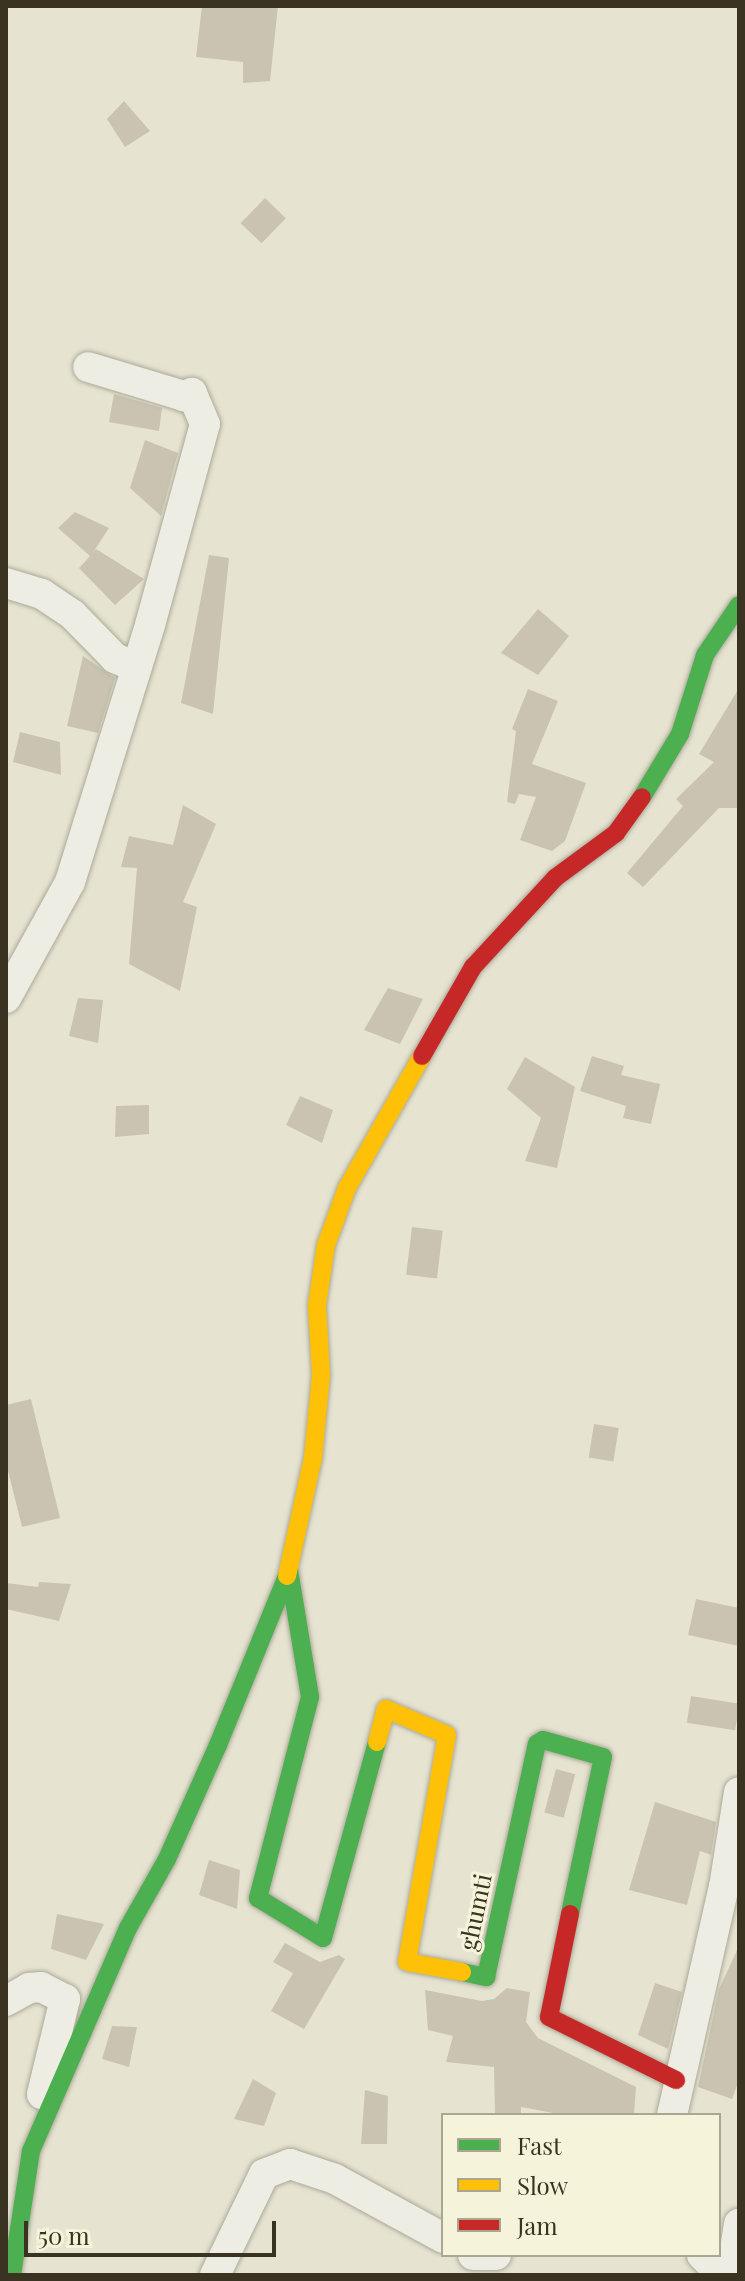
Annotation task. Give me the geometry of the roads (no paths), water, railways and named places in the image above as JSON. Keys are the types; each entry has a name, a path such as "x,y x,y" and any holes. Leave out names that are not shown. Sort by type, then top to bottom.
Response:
{"street":[{"path":"6,998 70,882 205,424 192,393 184,396 88,367"},
{"path":"6,583 42,594 72,614 115,658 135,667"},
{"path":"31,2151 128,1928 167,1859 218,1745 289,1570 313,1458 321,1375 317,1305 326,1245 347,1188 473,967 555,878 616,833 664,765 680,734 705,655 739,605"},
{"name":"ghumti","path":"289,1570 310,1697 258,1898 323,1938 386,1709 447,1735 407,1962 486,1977 537,1744 543,1740 603,1757 549,2017 676,2080"},
{"path":"672,2113 676,2080 731,1887 739,1792"},
{"path":"6,2001 29,1988 55,1991 65,1999 31,2151 12,2275"},
{"path":"215,2275 264,2174 290,2164 335,2179 441,2237"},
{"path":"731,2275 739,2224"},
{"path":"704,2257 722,2275"}]}
